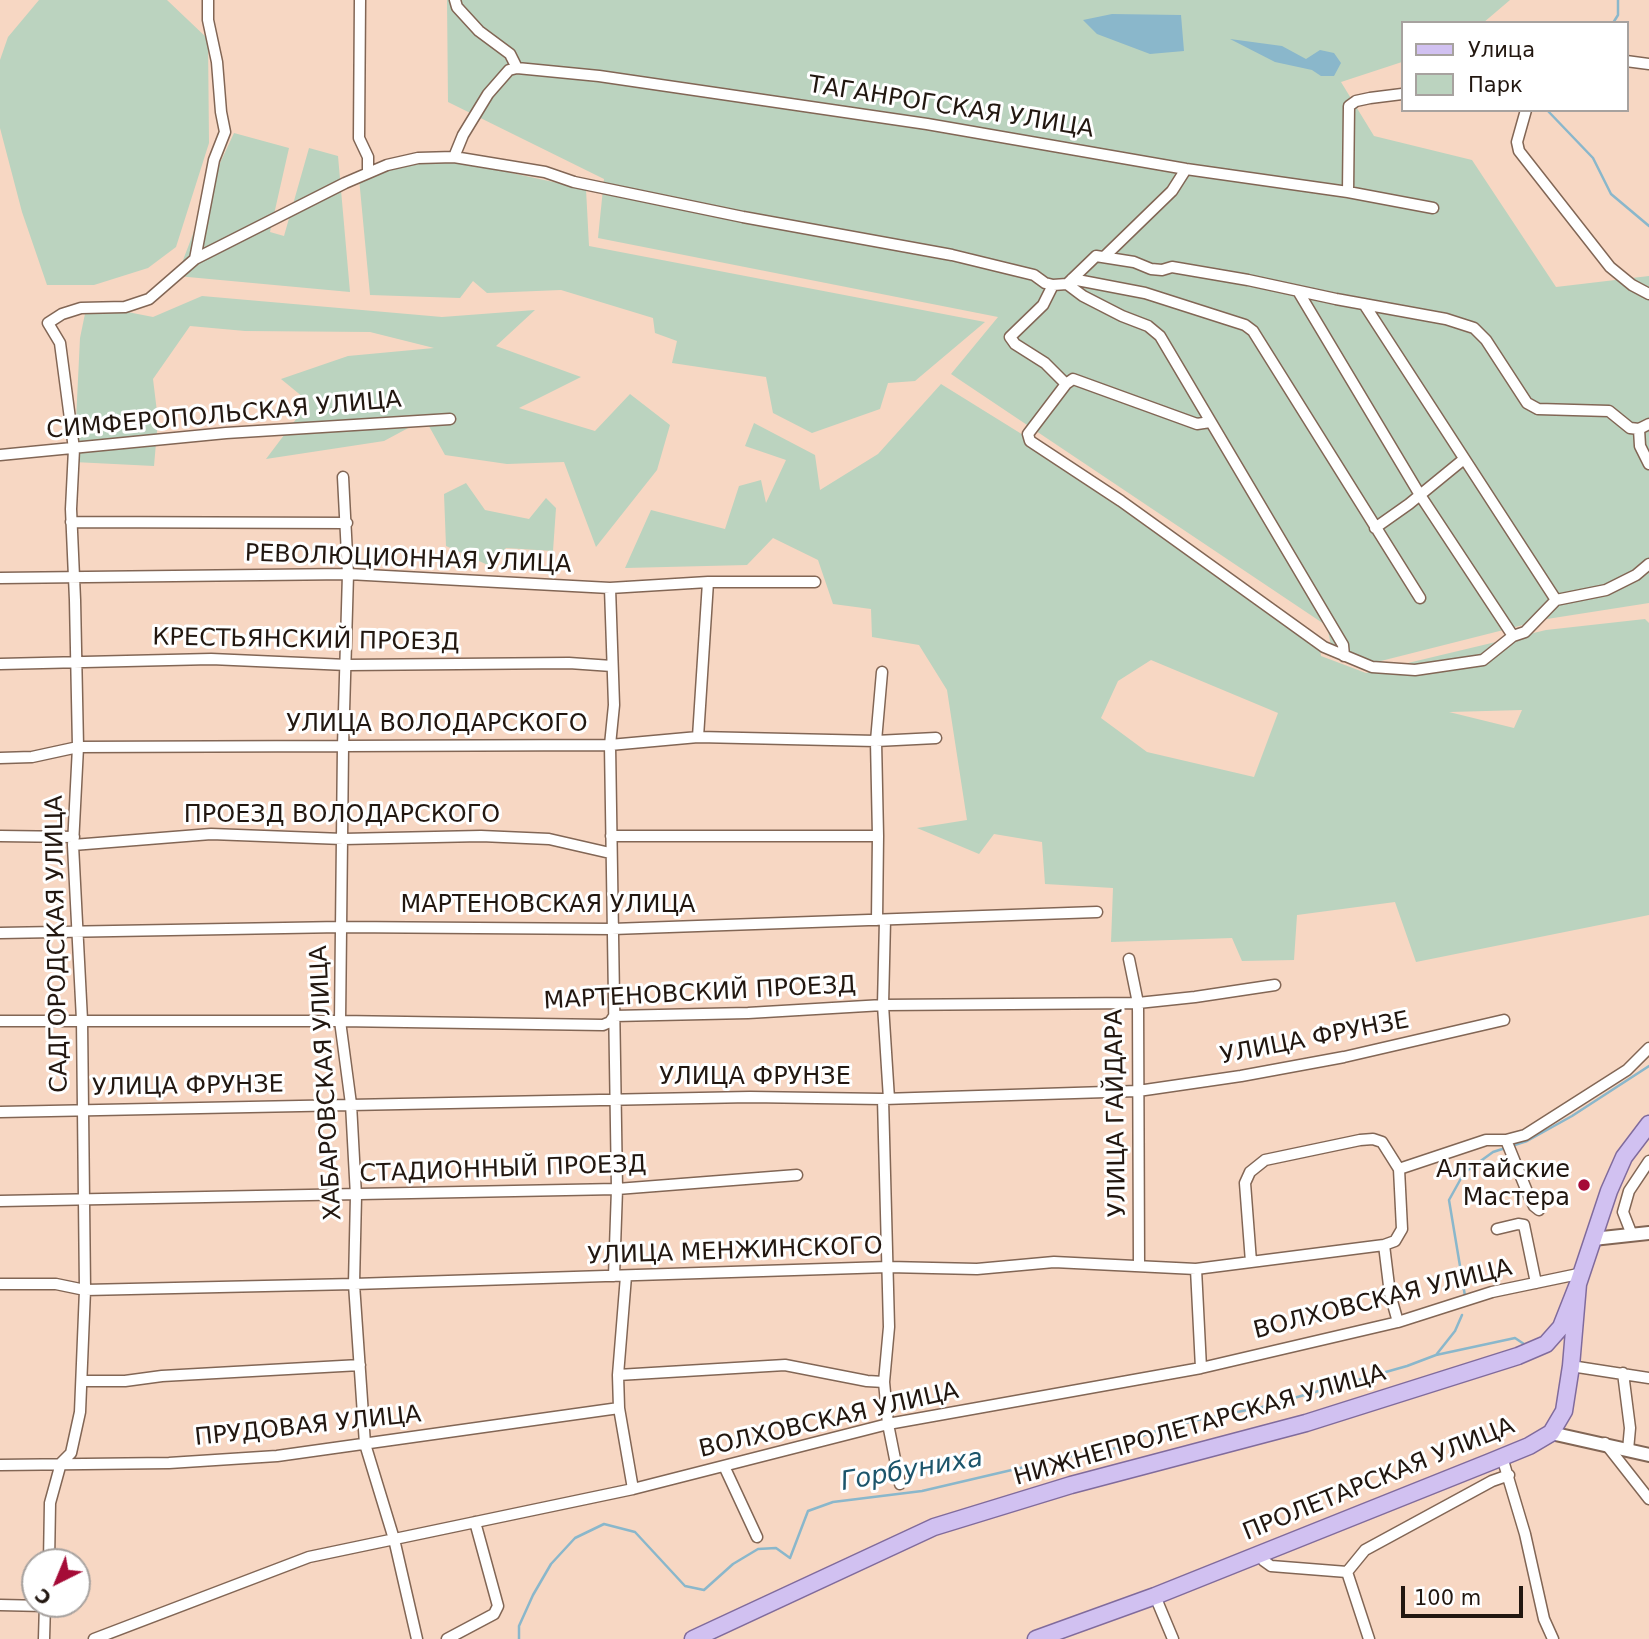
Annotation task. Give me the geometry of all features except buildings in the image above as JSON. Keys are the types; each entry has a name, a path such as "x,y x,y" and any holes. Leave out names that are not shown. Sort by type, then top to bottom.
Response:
{"main road":[{"name":"ПРОЛЕТАРСКАЯ УЛИЦА","path":"1036,1639 1155,1596 1502,1457 1529,1446 1550,1433 1564,1411 1580,1278 1609,1191 1624,1157 1649,1124"},
{"name":"НИЖНЕПРОЛЕТАРСКАЯ УЛИЦА","path":"693,1639 934,1527 1072,1485 1306,1423 1518,1356 1546,1344 1561,1327 1580,1278"}],"street":[{"path":"195,259 214,160 225,132 217,62 208,20 208,0"},
{"path":"360,0 359,138 369,157 368,173"},
{"path":"454,157 463,135 488,94 509,70 517,68 510,54 479,31 457,7 455,0"},
{"path":"1628,61 1649,64"},
{"name":"ТАГАНРОГСКАЯ УЛИЦА","path":"517,68 599,76 914,122 1433,208"},
{"path":"1348,192 1349,106 1356,101 1400,94"},
{"path":"1525,112 1517,142 1519,150 1610,267 1632,285 1649,294"},
{"path":"195,259 387,165 418,158 454,157 545,172 574,182 743,217 952,255 1034,275 1053,285 1070,281 1145,293 1245,325 1254,331 1374,528 1420,598"},
{"path":"1104,257 1172,191 1186,169"},
{"path":"1070,281 1096,256 1134,262 1151,269 1172,267 1446,319 1474,328 1486,340 1527,403 1538,409 1609,411 1630,428 1644,426 1640,446 1649,464"},
{"name":"САДГОРОДСКАЯ УЛИЦА","path":"49,1548 50,1503 61,1463 71,1453 76,1437 82,1381 85,1290 82,1020 74,841 78,747 71,522 74,449 60,343 48,323 81,307 125,307 149,299 195,259"},
{"path":"1070,281 1083,296 1154,331 1343,645 1344,656"},
{"path":"1053,285 1043,305 1010,337 1015,344 1045,363 1066,384"},
{"path":"1298,291 1420,495 1513,636"},
{"path":"1364,304 1556,600"},
{"path":"1210,422 1197,424 1082,380 1073,379 1029,430 1030,441 1121,502 1324,647 1372,667 1415,670 1483,660 1513,636 1525,632 1556,600 1606,590 1636,575 1649,564"},
{"name":"СИМФЕРОПОЛЬСКАЯ УЛИЦА","path":"0,455 226,433 450,419"},
{"path":"1374,528 1464,459"},
{"name":"ХАБАРОВСКАЯ УЛИЦА","path":"343,477 348,574 340,1021 351,1104 356,1196 354,1284 365,1444 394,1539 417,1639"},
{"path":"71,522 347,523"},
{"name":"РЕВОЛЮЦИОННАЯ УЛИЦА","path":"0,578 348,574 610,588 708,582 815,582"},
{"path":"698,737 708,582"},
{"path":"610,588 614,705 610,745 610,853 617,1189 614,1276"},
{"name":"КРЕСТЬЯНСКИЙ ПРОЕЗД","path":"0,664 211,659 347,665 569,663 612,666"},
{"path":"882,671 876,741 889,1327 884,1382 888,1424 900,1484"},
{"name":"УЛИЦА ВОЛОДАРСКОГО","path":"0,758 32,757 78,747 610,745 698,737 876,741 936,738"},
{"name":"ПРОЕЗД ВОЛОДАРСКОГО","path":"0,836 74,841 211,834 343,839 481,836 549,839 610,853"},
{"path":"611,836 878,836"},
{"name":"МАРТЕНОВСКАЯ УЛИЦА","path":"0,933 341,927 612,929 1097,912"},
{"name":"УЛИЦА ГАЙДАРА","path":"1129,959 1138,1003 1139,1266"},
{"name":"МАРТЕНОВСКИЙ ПРОЕЗД","path":"0,1021 340,1021 603,1025 610,1022 614,1016 748,1013 883,1005 1138,1003 1195,998 1275,985"},
{"name":"УЛИЦА ФРУНЗЕ","path":"0,1112 750,1097 886,1099 1138,1091 1344,1057 1504,1020"},
{"path":"1399,1169 1486,1140 1506,1140 1525,1135 1627,1070 1649,1048"},
{"path":"1251,1262 1245,1183 1250,1172 1265,1160 1360,1140 1373,1139 1381,1142 1399,1169 1402,1228 1395,1241 1384,1245 1390,1294 1398,1322"},
{"path":"1506,1140 1528,1194 1539,1210"},
{"path":"1632,1235 1623,1212 1629,1191 1649,1161"},
{"name":"СТАДИОННЫЙ ПРОЕЗД","path":"0,1201 617,1189 797,1175"},
{"path":"1497,1229 1524,1225 1536,1283"},
{"path":"1593,1239 1649,1233"},
{"name":"УЛИЦА МЕНЖИНСКОГО","path":"0,1284 56,1284 85,1290 888,1268 977,1269 1054,1262 1196,1269 1384,1245"},
{"path":"1196,1269 1201,1367"},
{"path":"626,1276 618,1375 619,1408 633,1489"},
{"name":"ВОЛХОВСКАЯ УЛИЦА","path":"94,1639 309,1557 633,1489 888,1424 1201,1367 1398,1322 1492,1292 1580,1278"},
{"path":"82,1381 125,1381 162,1376 360,1365"},
{"path":"618,1375 785,1365 884,1382"},
{"path":"1571,1366 1649,1378"},
{"path":"1623,1373 1630,1427 1628,1450"},
{"name":"ПРУДОВАЯ УЛИЦА","path":"0,1465 169,1463 277,1456 619,1408"},
{"path":"1550,1433 1571,1439 1605,1443 1649,1455"},
{"path":"1605,1443 1649,1499"},
{"path":"1502,1457 1525,1534 1544,1619 1553,1639"},
{"path":"1484,1464 1492,1480"},
{"path":"724,1466 757,1537"},
{"path":"1347,1572 1365,1550 1492,1480 1509,1475"},
{"path":"447,1639 494,1614 498,1606 475,1522"},
{"path":"1259,1553 1271,1566 1347,1572"},
{"path":"1347,1572 1369,1639"},
{"path":"1155,1596 1172,1639"},
{"path":"0,1605 21,1605"},
{"path":"44,1639 45,1618"}],"green space":[{"path":"39,0 167,0 208,39 209,143 176,247 148,268 94,285 47,285 22,212 0,128 0,60 8,37"},
{"path":"447,0 1510,0 1485,21 1400,21 1400,63 1341,82 1374,136 1472,160 1556,287 1649,276 1649,603 1547,619 1369,664 1332,650 1327,626 951,374 998,317 598,238 604,179 448,102"},
{"path":"234,133 289,148 270,232 284,236 309,148 338,156 350,292 177,276"},
{"path":"433,156 586,189 589,246 985,322 915,381 888,383 880,409 812,433 773,413 766,377 672,363 677,341 655,333 653,318 561,290 487,293 473,281 460,298 370,295 359,178"},
{"path":"202,296 442,317 535,310 496,346 581,377 519,408 595,431 630,394 670,425 657,470 596,547 564,462 507,464 445,455 425,419 384,441 266,459 309,402 281,379 348,356 434,348 370,332 245,331 190,326 153,379 158,420 154,466 74,462 80,338 87,304 153,317"},
{"path":"941,384 1107,487 1318,637 1321,656 1366,673 1546,630 1645,619 1649,623 1649,915 1416,962 1395,902 1297,915 1294,960 1242,961 1232,938 1111,942 1113,888 1045,884 1042,842 994,834 979,854 917,828 967,820 947,690 919,645 872,637 871,609 833,604 818,560 773,538 747,565 625,568 651,510 725,529 739,486 761,480 766,503 786,460 745,446 754,423 815,455 820,490 878,454","holes":["1151,660 1278,713 1254,777 1147,752 1101,718 1118,681","1522,710 1514,728 1449,712 1450,712"]},
{"path":"466,483 485,510 529,519 546,498 556,508 553,551 506,548 490,566 446,546 444,494"}],"water":[{"path":"1112,14 1181,15 1184,51 1150,54 1097,34 1083,20"},
{"path":"1230,39 1282,46 1306,59 1320,50 1334,53 1341,63 1334,76 1321,76 1312,70 1275,62"}],"waterway":[{"name":"Горбуниха","path":"1614,21 1618,15 1618,0"},
{"name":"Горбуниха","path":"1549,112 1593,158 1611,194 1649,226"},
{"name":"Горбуниха","path":"1465,1296 1449,1200 1464,1173 1493,1152 1527,1141 1572,1116 1649,1066"},
{"name":"Горбуниха","path":"519,1639 519,1626 551,1564 575,1538 604,1524 635,1532 685,1586 704,1590 733,1564 758,1549 776,1548 790,1558 808,1511 833,1502 922,1491 1080,1454 1117,1448 1149,1433 1262,1407 1407,1366 1436,1355 1455,1331 1462,1315"},
{"name":"Горбуниха","path":"1436,1355 1515,1338 1524,1344"}],"place":[{"name":"Алтайские Мастера","path":"1584,1185"}]}
